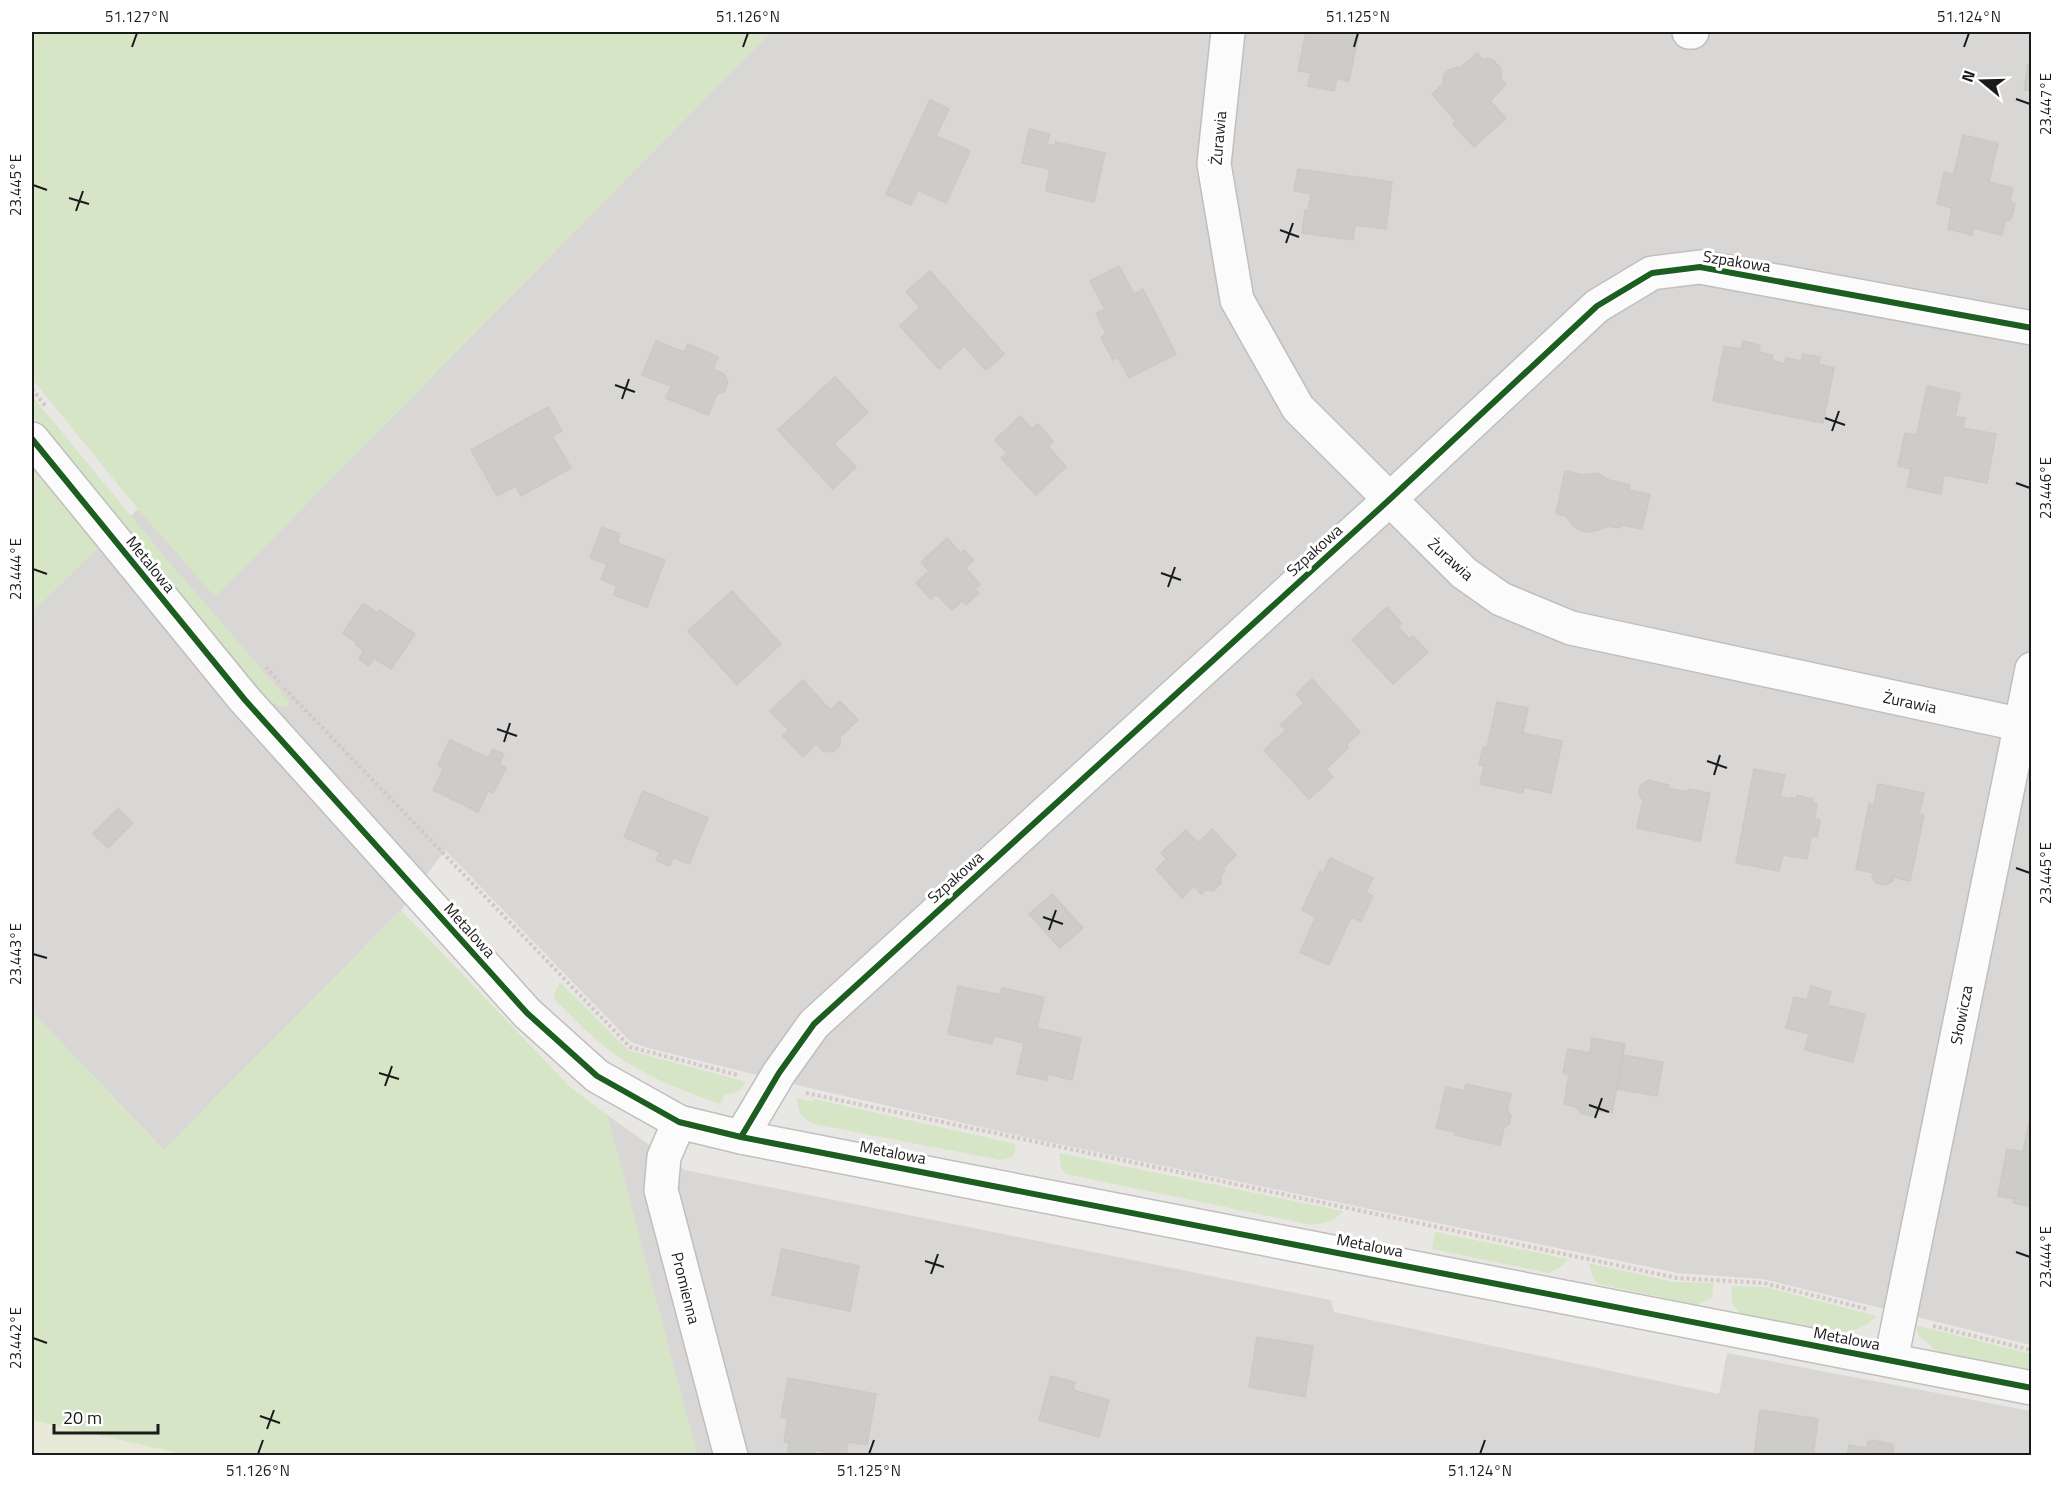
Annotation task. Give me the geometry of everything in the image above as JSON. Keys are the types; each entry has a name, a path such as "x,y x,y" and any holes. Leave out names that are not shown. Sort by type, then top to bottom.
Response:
{"street":[{"name":"Żurawia","path":"1228,32 1214,164 1237,300 1298,408 1464,573 1501,598 1571,628 2026,726"},
{"name":"Szpakowa","path":"741,1137 779,1073 814,1024 1389,500 1597,306 1652,273 1700,267 2031,328"},
{"name":"Metalowa","path":"32,439 244,700 527,1013 597,1076 679,1122 741,1137 2031,1388"},
{"name":"Słowicza","path":"1891,1360 2026,726 2031,669"},
{"name":"Promienna","path":"679,1122 664,1156 661,1190 730,1455"}],"path":[{"path":"32,389 47,407"},
{"path":"259,658 281,685 630,1047 745,1076"},
{"path":"800,1092 1677,1278 1764,1283 1868,1309"},
{"path":"1925,1324 2031,1350"}],"shaded area":[{"path":"771,32 2031,32 2031,1345 1763,1279 1678,1273 1029,1138 648,1048 631,1042 445,850 401,910 164,1150 32,1012 32,612 138,509 216,596"},
{"path":"607,1115 685,1170 1331,1300 1334,1312 1719,1394 1727,1353 2031,1411 2031,1455 697,1455"}],"green space":[{"path":"32,32 771,32 215,597 138,509 32,379"},
{"path":"32,396 165,557 290,702 286,707 271,702 32,416"},
{"path":"32,463 101,545 32,612"},
{"path":"401,910 570,1087 607,1115 697,1455 192,1456 32,1420 32,1012 164,1150"},
{"path":"560,982 628,1050 746,1082 737,1091 725,1094 720,1104 634,1067 601,1044 554,999"},
{"path":"797,1098 813,1102 814,1099 1015,1144 1015,1151 1010,1158 1000,1160 814,1124 801,1114"},
{"path":"1059,1153 1343,1211 1332,1221 1312,1225 1066,1174 1061,1168"},
{"path":"1435,1232 1568,1259 1562,1266 1549,1273 1432,1249"},
{"path":"1589,1263 1674,1282 1714,1283 1712,1297 1698,1305 1598,1284 1592,1276"},
{"path":"1732,1286 1766,1287 1876,1316 1861,1327 1850,1331 1831,1332 1741,1314 1732,1302"},
{"path":"1915,1325 2031,1354 2031,1372 1940,1354 1919,1336"},
{"path":"32,1420 192,1455 32,1456"}],"building":[{"path":"1306,32 1359,32 1349,81 1337,79 1334,91 1308,86 1311,73 1298,71"},
{"path":"1477,53 1483,60 1485,58 1493,60 1501,69 1501,79 1506,84 1490,101 1506,118 1474,147 1453,124 1456,121 1432,94 1444,83 1444,74 1451,69 1458,67 1459,69"},
{"path":"2028,65 2032,66 2032,91 2024,90"},
{"path":"930,100 949,109 936,136 970,151 946,203 918,190 911,205 886,194"},
{"path":"1029,129 1050,134 1047,144 1055,146 1056,142 1105,153 1094,202 1046,191 1050,169 1022,163"},
{"path":"1963,135 1998,143 1989,182 2013,188 2010,200 2015,205 2011,219 2005,222 2002,235 1973,228 1972,235 1948,229 1952,208 1937,204 1944,172 1954,174"},
{"path":"1298,169 1392,182 1386,229 1355,225 1353,240 1302,233 1305,210 1308,211 1311,194 1294,191"},
{"path":"1119,266 1134,294 1143,289 1176,354 1129,378 1118,357 1113,360 1101,337 1106,334 1096,313 1105,309 1090,281"},
{"path":"930,271 1004,354 986,370 964,346 939,369 900,326 920,307 906,292"},
{"path":"656,341 684,352 688,344 718,357 713,369 724,374 728,382 724,392 717,394 708,415 666,398 671,386 642,375"},
{"path":"1743,341 1760,345 1758,352 1773,355 1772,361 1785,364 1786,358 1801,361 1803,354 1820,357 1818,364 1834,368 1823,423 1713,401 1724,346 1741,349"},
{"path":"835,377 868,412 834,444 856,467 833,489 778,430"},
{"path":"1927,386 1960,393 1955,417 1965,418 1963,428 1996,434 1987,483 1944,475 1941,494 1907,487 1911,469 1898,466 1905,433 1917,435"},
{"path":"548,407 562,431 552,436 571,468 521,496 516,486 497,496 471,450"},
{"path":"1020,416 1032,429 1038,424 1053,441 1048,446 1066,467 1036,495 1001,458 1007,453 995,440"},
{"path":"1565,471 1583,475 1597,473 1609,480 1630,485 1629,490 1650,494 1642,529 1621,525 1620,528 1607,526 1589,532 1579,530 1566,516 1556,514"},
{"path":"602,527 620,534 617,543 665,560 647,607 614,595 617,586 601,579 607,564 590,558"},
{"path":"947,538 961,553 964,550 974,560 965,568 980,584 975,589 979,593 966,605 962,601 952,610 936,594 931,599 916,583 929,571 921,562"},
{"path":"732,591 781,644 737,685 688,631"},
{"path":"363,603 378,613 379,610 415,634 391,669 374,658 369,666 359,659 364,651 343,633"},
{"path":"1387,607 1402,624 1398,627 1409,639 1413,636 1428,652 1393,684 1352,640"},
{"path":"1312,679 1360,732 1346,745 1348,748 1326,769 1333,777 1309,799 1264,750 1286,730 1280,725 1304,703 1296,694"},
{"path":"803,680 830,710 840,701 858,720 840,737 840,745 833,752 823,751 816,744 803,757 783,736 789,730 770,711"},
{"path":"1497,702 1528,708 1523,733 1562,741 1551,793 1524,787 1523,793 1480,784 1484,766 1479,765 1483,747 1487,748"},
{"path":"450,740 488,758 493,749 504,754 499,764 506,768 493,793 488,791 478,812 433,790 444,768 438,765"},
{"path":"1754,769 1785,775 1780,797 1796,799 1797,795 1813,799 1813,802 1817,804 1815,818 1820,820 1817,837 1811,836 1807,859 1783,855 1779,871 1736,863"},
{"path":"1648,780 1669,785 1668,788 1710,793 1700,841 1637,828 1643,800 1639,794 1640,786"},
{"path":"1878,784 1924,793 1919,814 1924,815 1910,881 1893,877 1893,881 1886,885 1876,883 1872,877 1873,873 1856,869 1869,804 1874,805"},
{"path":"643,791 708,818 689,864 673,857 670,866 656,860 660,852 624,837"},
{"path":"118,808 133,823 108,848 93,834"},
{"path":"1212,829 1236,855 1223,869 1225,871 1221,875 1221,883 1213,891 1205,890 1201,894 1194,886 1182,898 1156,869 1167,859 1161,853 1186,830 1198,843"},
{"path":"1330,858 1373,878 1366,892 1373,896 1361,921 1351,917 1329,965 1300,952 1316,917 1302,910 1320,871 1323,873"},
{"path":"1052,894 1083,928 1060,948 1029,914"},
{"path":"958,986 1000,995 1002,988 1044,997 1037,1028 1081,1038 1072,1080 1048,1074 1047,1080 1017,1074 1024,1043 994,1036 992,1044 948,1034"},
{"path":"1811,986 1831,992 1827,1005 1865,1014 1853,1062 1805,1050 1809,1034 1786,1028 1794,997 1807,1000"},
{"path":"1592,1038 1625,1044 1612,1113 1599,1111 1593,1116 1581,1113 1576,1107 1564,1104 1569,1075 1563,1073 1568,1049 1590,1053"},
{"path":"1623,1055 1663,1062 1657,1096 1617,1089"},
{"path":"1466,1084 1511,1094 1507,1110 1511,1116 1509,1124 1504,1128 1500,1145 1455,1135 1456,1132 1436,1128 1446,1087 1464,1091"},
{"path":"2030,1118 2032,1119 2032,1207 2013,1203 2014,1199 1998,1196 2007,1149 2023,1152"},
{"path":"782,1249 859,1266 850,1311 772,1295"},
{"path":"1257,1337 1313,1346 1305,1397 1249,1387"},
{"path":"1051,1376 1075,1382 1073,1390 1109,1400 1099,1437 1039,1420"},
{"path":"788,1378 876,1394 867,1445 848,1442 846,1456 815,1450 814,1456 787,1456 789,1443 784,1442 788,1419 781,1417"},
{"path":"1760,1410 1818,1419 1813,1456 1754,1456"},
{"path":"1871,1440 1894,1446 1892,1456 1847,1456 1849,1445 1867,1448"}],"cycle path":[{"path":"741,1137 779,1073 814,1024 1389,500 1597,306 1652,273 1700,267 2032,328"},
{"path":"32,439 245,700 527,1013 597,1076 679,1122 741,1137 2032,1388"}]}
